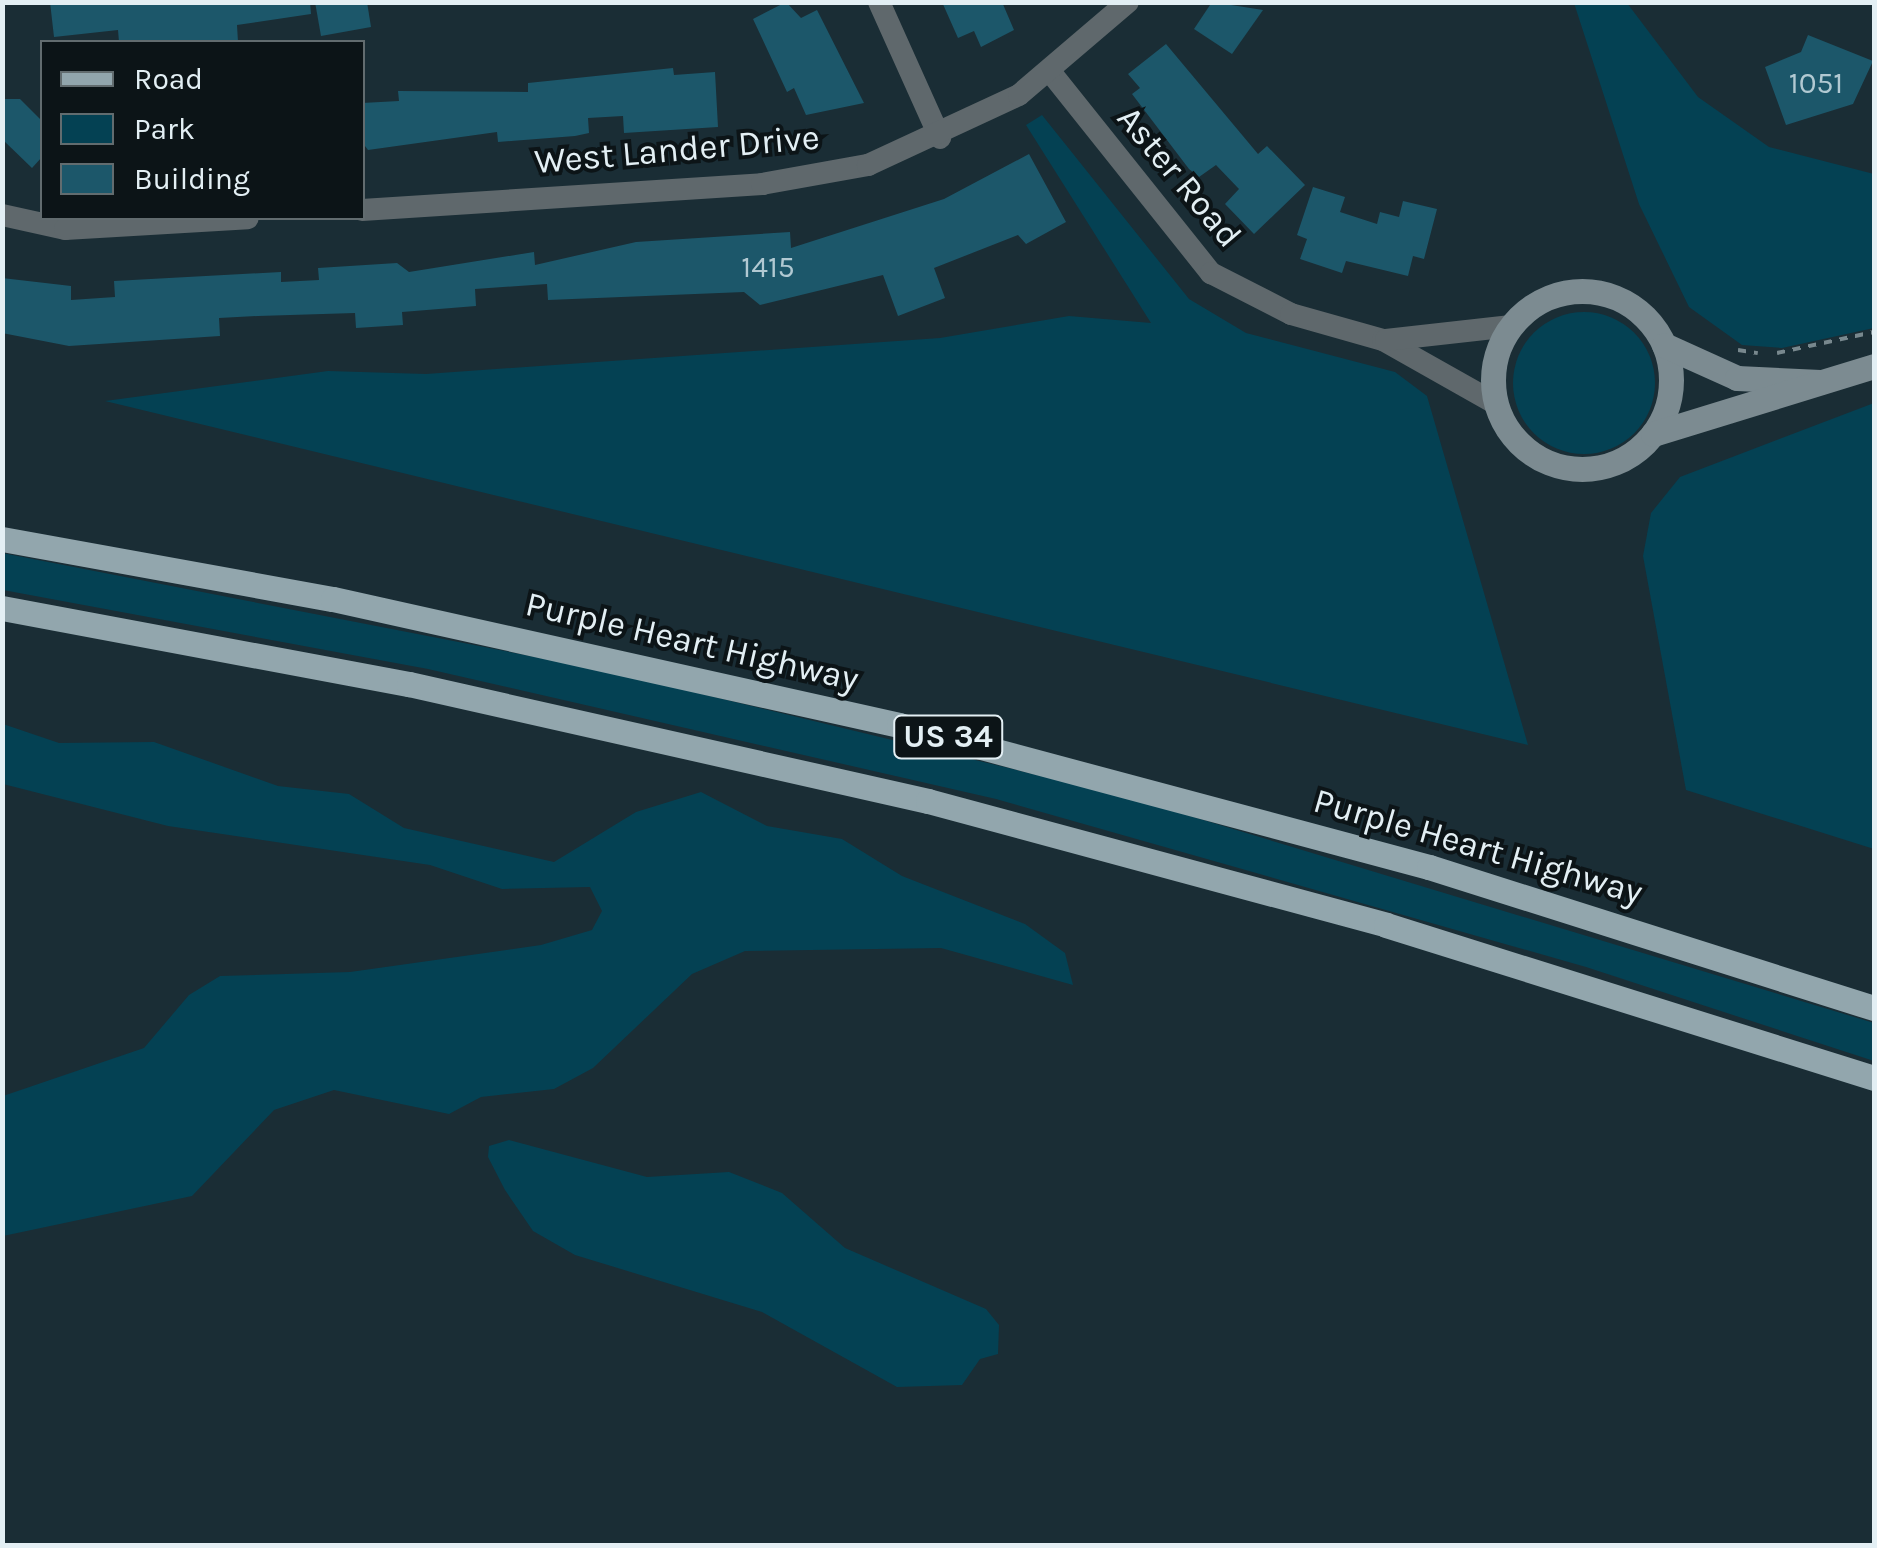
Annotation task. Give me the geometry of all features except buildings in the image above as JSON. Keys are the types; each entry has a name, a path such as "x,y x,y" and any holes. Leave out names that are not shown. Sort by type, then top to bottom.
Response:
{"main road":[{"name":"Purple Heart Highway","path":"2,539 334,599 899,725 1429,867 1874,1008"},
{"name":"US 34","path":"2,608 409,684 928,801 1386,925 1874,1078"}],"street":[{"path":"879,2 940,138"},
{"name":"West Lander Drive","path":"365,210 762,184 868,164 940,138 1052,74 1128,2"},
{"name":"Aster Road","path":"1052,74 1211,274 1291,314 1383,340 1495,403"},
{"path":"2,215 66,228 212,220"},
{"path":"1825,382 1737,378 1664,345 1630,305 1592,292 1553,295 1511,326 1498,349 1495,403 1522,446 1564,468 1612,464 1653,434 1825,382 1874,366"},
{"name":"Aster Road","path":"1383,340 1511,326"},
{"path":"1653,434 1671,392 1664,345"}],"path":[{"path":"1735,350 1773,355 1874,332"}],"green space":[{"path":"1574,3 1627,3 1698,97 1769,147 1874,174 1874,328 1782,348 1742,345 1689,307 1639,204"},
{"path":"1042,115 1189,299 1246,333 1395,372 1427,396 1528,745 105,401 328,371 426,374 940,338 1069,316 1151,323 1026,125"},
{"path":"1584,312 1611,318 1634,333 1649,356 1655,383 1649,410 1634,433 1611,448 1584,454 1557,448 1534,433 1519,410 1513,383 1519,356 1534,333 1557,318"},
{"path":"1874,403 1874,849 1686,790 1643,556 1651,513 1680,477"},
{"path":"2,553 607,671 1124,796 1874,1023 1874,1061 1586,967 996,799 428,669 3,590"},
{"path":"3,724 59,743 154,742 278,786 349,794 404,828 554,862 636,812 701,792 767,826 842,839 902,876 1025,924 1065,953 1073,985 941,948 745,951 692,974 593,1068 554,1089 481,1097 449,1114 334,1090 274,1110 192,1196 3,1236 3,1096 144,1048 189,995 220,976 350,972 541,945 592,930 602,911 590,887 502,889 430,865 168,826 3,784"},
{"path":"509,1140 647,1177 729,1172 782,1193 845,1248 986,1309 999,1325 998,1354 980,1359 962,1385 897,1387 762,1312 575,1255 533,1231 505,1190 488,1157 489,1146"}]}
